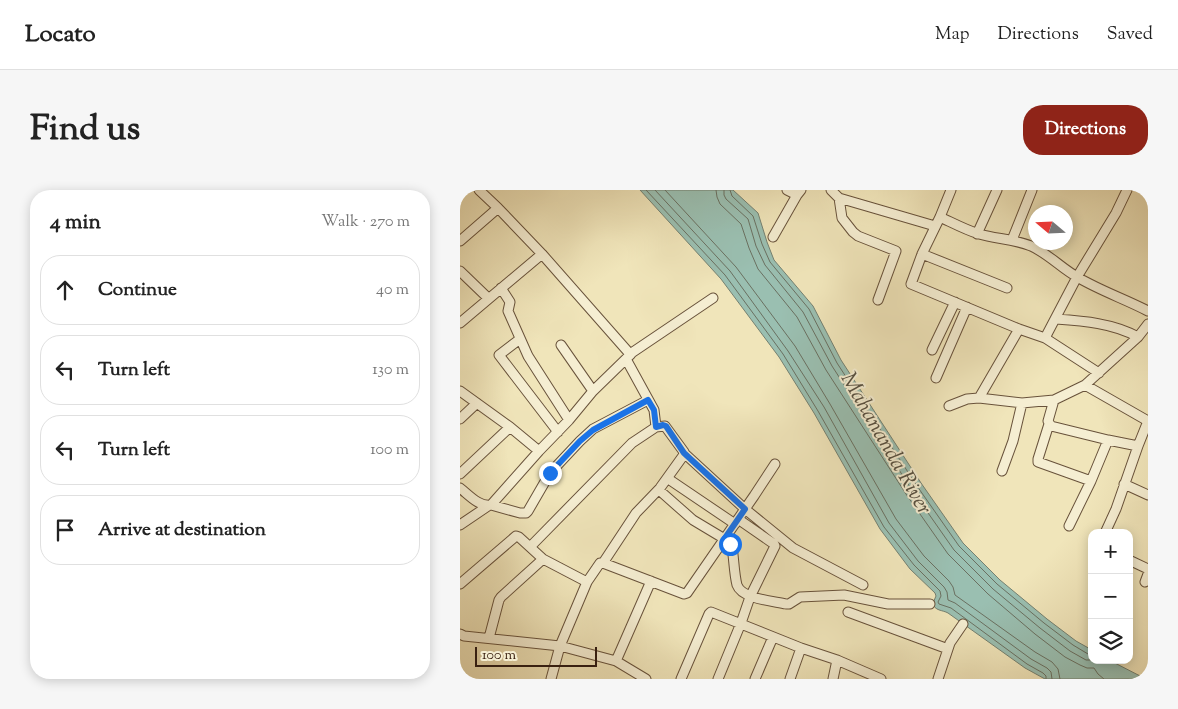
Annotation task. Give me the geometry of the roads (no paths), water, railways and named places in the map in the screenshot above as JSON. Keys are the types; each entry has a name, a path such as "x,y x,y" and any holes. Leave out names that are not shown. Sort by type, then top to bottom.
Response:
{"street":[{"path":"480,190 542,254 629,354 654,410 656,427"},
{"path":"774,238 799,192 787,190"},
{"path":"831,190 839,198 935,226"},
{"path":"951,190 940,218 922,254 911,284 1045,338 1099,373"},
{"path":"977,234 997,190"},
{"path":"1012,240 1032,190"},
{"path":"1045,338 1077,277 1116,213 1127,190"},
{"path":"839,198 842,218 852,232 896,251 878,300"},
{"path":"462,237 498,208"},
{"path":"940,218 977,234 1012,240 1032,246 1093,286 1148,311"},
{"path":"462,318 542,254"},
{"path":"922,254 1007,288"},
{"path":"460,271 488,298"},
{"path":"501,288 510,302 508,310 528,356 569,420"},
{"path":"460,525 489,505 569,420 593,391 629,357 713,298"},
{"path":"932,350 956,302"},
{"path":"936,378 967,307"},
{"path":"1055,319 1118,328 1138,337"},
{"path":"949,406 967,399 979,398 1022,403 1054,400 1085,385 1138,337 1148,324"},
{"path":"979,398 1019,329"},
{"path":"520,339 499,355 558,432"},
{"path":"561,345 593,391"},
{"path":"1085,385 1148,421 1107,529"},
{"path":"460,391 510,427 539,451"},
{"path":"460,488 480,503 526,513 550,473 580,441 593,430 648,400"},
{"path":"1054,400 1038,462 1091,482"},
{"path":"460,419 477,403"},
{"path":"1002,471 1013,441 1022,403"},
{"path":"1049,424 1054,427 1138,446"},
{"path":"530,547 632,444 656,427 663,425 666,426 684,453 745,509 793,548 863,585"},
{"path":"460,474 510,427"},
{"path":"1069,526 1091,482 1108,440"},
{"path":"551,679 560,646 587,582 600,563 603,563 636,513 659,490 684,453"},
{"path":"603,563 684,594 687,593 775,464"},
{"path":"667,478 775,545 750,597 718,679"},
{"path":"1124,484 1148,495"},
{"path":"659,490 693,520 725,538 732,547 738,587 743,594 750,597 788,604 800,597 844,595 888,604 930,604"},
{"path":"460,584 516,536 543,559 587,582"},
{"path":"489,638 499,600 543,559"},
{"path":"1133,562 1148,569"},
{"path":"616,661 651,581"},
{"path":"680,679 710,612 801,648 838,660 881,679"},
{"path":"848,612 948,649"},
{"path":"938,679 950,643 963,624"},
{"path":"460,634 464,636 560,646 616,661 646,679"},
{"path":"755,679 773,637"},
{"path":"790,679 801,648"},
{"path":"833,679 838,660"}],"water":[{"name":"Mahananda River","path":"640,190 733,190 758,213 774,260 813,306 841,360 921,483 963,543 1000,580 1047,619 1088,648 1088,664 1117,664 1146,679 1045,679 1025,668 948,613 935,608 933,603 936,596 935,593 910,569 880,529 814,413 779,357 721,279"}]}
